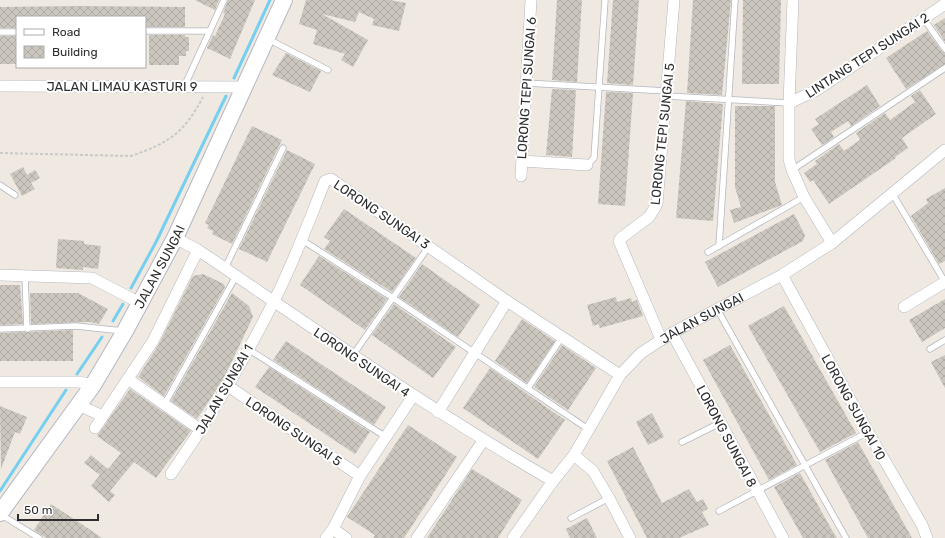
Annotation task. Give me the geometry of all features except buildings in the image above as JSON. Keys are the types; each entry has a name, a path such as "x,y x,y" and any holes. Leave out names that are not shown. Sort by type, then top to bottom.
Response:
{"street":[{"name":"JALAN SUNGAI","path":"0,513 93,385 125,331 175,238 284,0"},
{"name":"LORONG TEPI SUNGAI 6","path":"521,176 532,0"},
{"name":"LORONG TEPI SUNGAI 5","path":"661,339 619,241 620,238 649,218 657,204 674,0"},
{"path":"794,0 789,103 789,159 792,170 804,196 832,243"},
{"name":"LINTANG TEPI SUNGAI 2","path":"789,103 817,90 945,4"},
{"name":"JALAN LIMAU KASTURI 9","path":"0,86 244,87"},
{"name":"JALAN SUNGAI","path":"513,538 553,481 574,455 620,375 640,354 661,339 782,275 832,243 945,150"},
{"path":"522,160 588,165"},
{"name":"LORONG SUNGAI 3","path":"274,302 302,240 325,180 331,179 430,246 507,301 620,375"},
{"name":"LORONG SUNGAI 4","path":"175,238 198,250 413,396 483,441 553,481"},
{"path":"95,428 153,341 198,250"},
{"path":"0,275 92,278 140,303"},
{"name":"LORONG SUNGAI 10","path":"782,275 868,432 922,525 927,538"},
{"path":"904,306 945,282"},
{"path":"438,412 507,301"},
{"name":"JALAN SUNGAI 1","path":"171,474 201,430 228,386 274,302"},
{"name":"LORONG SUNGAI 8","path":"672,333 783,538"},
{"path":"128,379 201,430"},
{"path":"0,382 79,382 93,385"},
{"name":"LORONG SUNGAI 5","path":"228,386 360,476"},
{"path":"346,538 329,534 360,476 413,396"},
{"path":"78,405 103,416"},
{"path":"417,538 483,441"},
{"path":"574,455 591,468 630,538"}],"lane":[{"path":"184,87 224,0"},
{"path":"588,165 594,158 605,0"},
{"path":"720,246 735,0"},
{"path":"924,18 945,48"},
{"path":"146,32 210,31"},
{"path":"0,32 16,32"},
{"path":"266,38 328,70"},
{"path":"792,170 945,68"},
{"path":"526,83 599,86 728,100 789,103"},
{"path":"225,268 283,148"},
{"path":"0,185 15,196"},
{"path":"892,193 945,282"},
{"path":"708,252 804,196"},
{"path":"302,240 393,298 588,429"},
{"path":"353,355 430,246"},
{"path":"25,275 27,329"},
{"path":"164,405 236,276"},
{"path":"717,309 846,538"},
{"path":"0,329 76,326 125,331"},
{"path":"528,388 562,337"},
{"path":"930,349 945,340"},
{"path":"248,349 386,437"},
{"path":"682,442 720,422"},
{"path":"720,511 868,432"},
{"path":"571,518 609,498"},
{"path":"0,513 39,538"}],"path":[{"path":"0,153 108,157 130,156 172,138 186,126 209,87"}],"waterway":[{"path":"234,78 270,0"},
{"path":"131,288 156,242 226,96"},
{"path":"113,321 123,304"},
{"path":"77,374 102,337"},
{"path":"0,491 66,390"}]}
